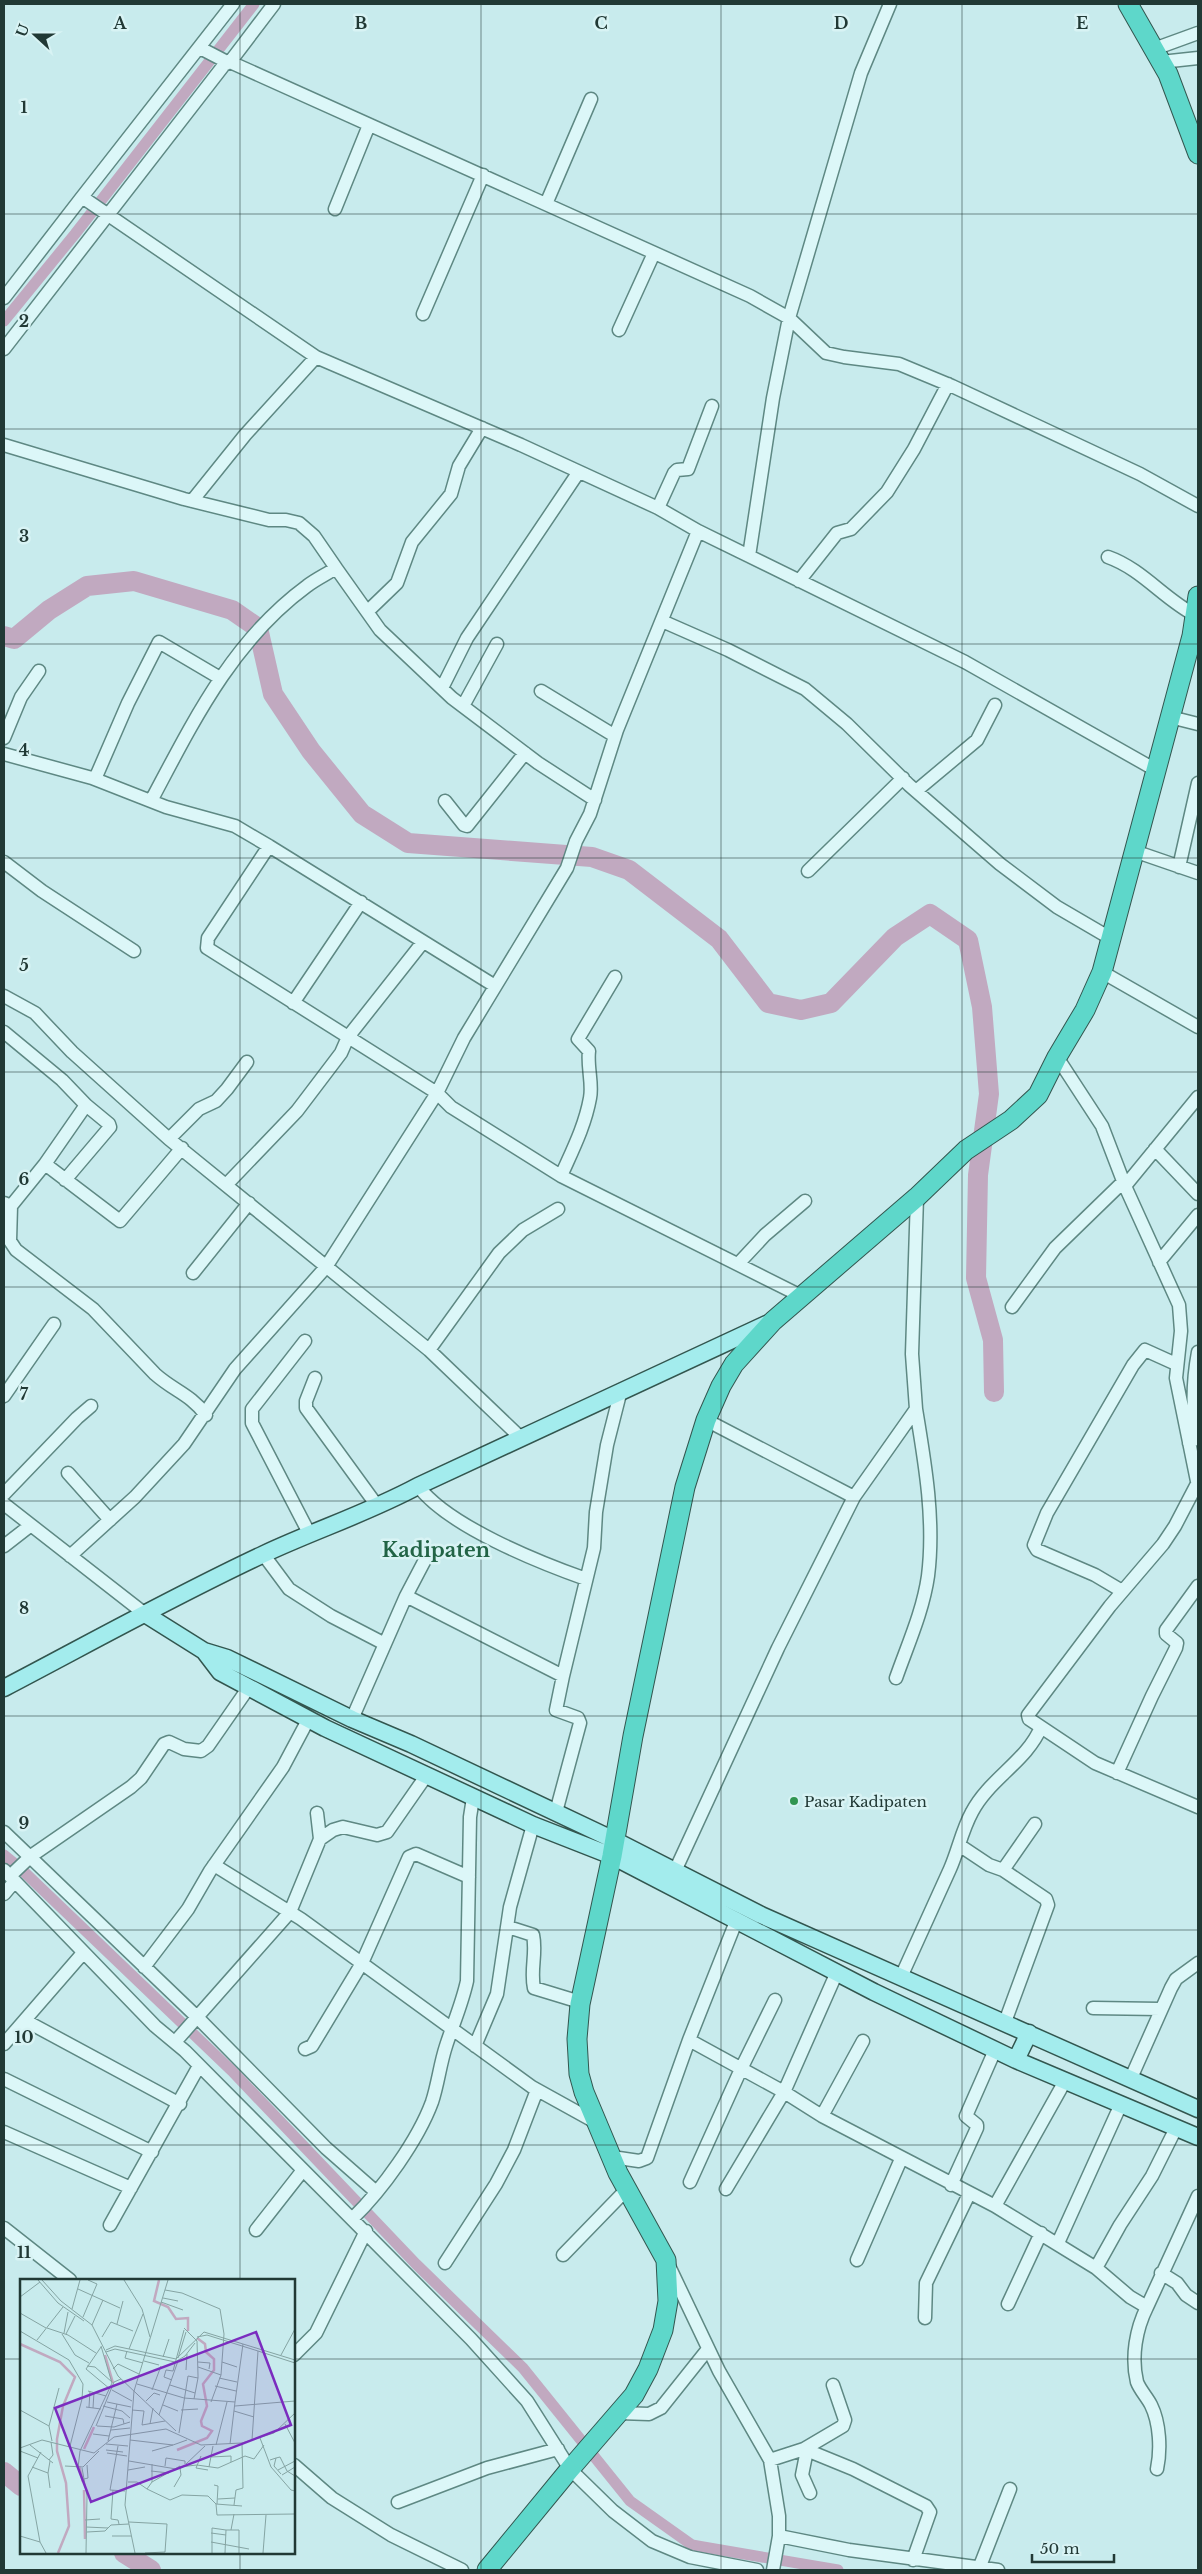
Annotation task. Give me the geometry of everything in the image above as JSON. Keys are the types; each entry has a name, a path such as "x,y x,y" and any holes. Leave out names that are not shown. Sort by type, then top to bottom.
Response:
{"highway":[{"path":"1128,4 1168,74 1198,154"},
{"path":"487,2570 574,2464 634,2395 648,2369 663,2330 668,2300 666,2260 627,2189 597,2123 579,2074 578,2039 580,2002 613,1848 685,1487 706,1420 721,1386 734,1364 773,1320 803,1297 846,1256 917,1197 966,1150 1011,1120 1038,1095 1057,1056 1085,1010 1102,972 1154,769 1195,636 1195,615 1198,596"}],"main road":[{"path":"4,1688 264,1554 309,1533 378,1507 418,1486 773,1320"},
{"path":"145,1614 204,1651 226,1658 352,1719 411,1744 556,1812 613,1848 737,1919 837,1972 1016,2060 1198,2137"},
{"path":"204,1651 220,1672 308,1720 473,1798 533,1825 613,1848 675,1871 761,1915 1198,2109"},
{"path":"1016,2060 1029,2033"},
{"path":"1103,2097 1114,2072"}],"street":[{"path":"4,298 203,50 233,4"},
{"path":"4,349 274,4"},
{"path":"749,556 773,398 789,318 860,73 890,4"},
{"path":"1157,55 1198,33"},
{"path":"203,50 750,296 789,318 826,352 844,357 899,364 948,384 1140,474 1198,506"},
{"path":"1157,55 1198,58"},
{"path":"546,204 591,99"},
{"path":"335,209 369,125"},
{"path":"423,314 483,175"},
{"path":"83,198 316,357 482,428 658,508 698,531 965,662 1154,769"},
{"path":"619,330 654,252"},
{"path":"192,501 245,435 316,357"},
{"path":"799,581 837,533 851,529 887,492 914,450 948,384"},
{"path":"658,508 676,470 688,469 712,406"},
{"path":"368,611 397,583 412,542 451,494 459,466 482,428"},
{"path":"4,445 192,501 269,520 286,520 299,523 314,536 380,630 463,706 525,753 595,800"},
{"path":"442,688 467,638 578,473"},
{"path":"70,1556 136,1497 184,1444 206,1415 235,1369 326,1267 437,1093 495,986 567,868 576,840 595,800 615,736 698,531"},
{"path":"1108,557 1126,563 1177,606 1195,615"},
{"path":"151,801 187,732 220,678 246,643 264,623 307,586 336,568"},
{"path":"662,621 728,650 805,689 848,724 916,791 1000,864 1050,902 1110,938"},
{"path":"96,779 128,703 159,642 220,678"},
{"path":"463,706 497,644"},
{"path":"4,738 21,697 39,671"},
{"path":"541,692 615,736"},
{"path":"916,791 977,740 994,704"},
{"path":"1170,717 1198,724"},
{"path":"445,800 464,826 467,826 525,753"},
{"path":"4,754 96,779 151,801 235,826 495,986"},
{"path":"808,871 903,778"},
{"path":"1179,867 1198,783"},
{"path":"270,846 208,938 207,948 437,1093 452,1107 561,1176 803,1297"},
{"path":"1134,851 1198,873"},
{"path":"4,862 42,891 134,951"},
{"path":"293,1003 360,902"},
{"path":"226,1184 297,1111 341,1053 348,1037 423,942"},
{"path":"1102,972 1198,1028"},
{"path":"561,1176 581,1129 591,1097 587,1065 589,1051 578,1039 615,977"},
{"path":"4,996 36,1013 72,1052 169,1139 429,1350 521,1438"},
{"path":"4,1032 62,1080 86,1105 109,1124 110,1127 65,1180"},
{"path":"1057,1056 1102,1126 1124,1184 1179,1305 1181,1331 1176,1364 1180,1402 1195,1440"},
{"path":"169,1139 199,1108 216,1101 246,1062"},
{"path":"1012,1306 1055,1248 1124,1184 1198,1097"},
{"path":"86,1105 45,1164 7,1204 10,1240 16,1250 92,1309 154,1374 166,1384 188,1394 206,1415"},
{"path":"45,1164 120,1221 182,1148"},
{"path":"1155,1149 1198,1194"},
{"path":"896,1678 921,1608 928,1576 929,1519 925,1463 916,1409 912,1354 917,1197"},
{"path":"738,1264 765,1236 806,1201"},
{"path":"193,1273 249,1203"},
{"path":"429,1350 499,1253 523,1230 558,1208"},
{"path":"1159,1262 1198,1215"},
{"path":"4,1396 54,1324"},
{"path":"305,1340 252,1409 252,1423 309,1533"},
{"path":"1122,1591 1096,1575 1037,1550 1034,1545 1047,1513 1134,1365 1145,1350 1176,1364"},
{"path":"1198,1352 1194,1422 1198,1486"},
{"path":"315,1378 306,1401 306,1408 378,1507"},
{"path":"556,1812 580,1723 578,1718 556,1710 594,1548 596,1512 607,1445 621,1390"},
{"path":"1180,1402 1195,1390"},
{"path":"4,1494 77,1418 91,1406"},
{"path":"675,1871 778,1648 854,1496 916,1409"},
{"path":"706,1420 854,1496"},
{"path":"68,1473 110,1520"},
{"path":"1198,1482 1176,1526 1122,1591 1028,1715 1029,1719 1040,1727 1095,1763 1198,1807"},
{"path":"418,1486 425,1496 453,1516 496,1541 536,1561 586,1579"},
{"path":"4,1504 145,1614"},
{"path":"4,1546 30,1525"},
{"path":"264,1554 290,1589 331,1616 385,1644"},
{"path":"352,1719 406,1596 427,1556"},
{"path":"1117,1773 1176,1648 1177,1643 1166,1634 1166,1630 1198,1586"},
{"path":"406,1596 563,1676"},
{"path":"4,1894 11,1874 29,1858 131,1787 141,1778 164,1744 169,1742 184,1749 201,1751 208,1746 249,1687"},
{"path":"144,1967 188,1909 214,1865 283,1767 308,1720"},
{"path":"901,1977 972,1812 996,1779 1032,1743 1040,1727"},
{"path":"320,1839 333,1830 343,1827 377,1835 387,1832 426,1776"},
{"path":"355,2216 405,2153 420,2127 436,2090 445,2048 468,1981 469,1878 473,1798"},
{"path":"176,2041 290,1912 320,1839 318,1813"},
{"path":"1003,1870 1035,1824"},
{"path":"475,2046 497,1994 510,1907 533,1825"},
{"path":"4,1832 144,1967 326,2148 375,2192"},
{"path":"959,1845 989,1865 1003,1870 1046,1899 1048,1905 1004,2022"},
{"path":"305,2049 312,2046 362,1963 409,1857 416,1854 469,1878"},
{"path":"214,1865 290,1912 537,2090 597,2123"},
{"path":"11,1874 83,1953 155,2026 176,2041 303,2170 355,2216 366,2231 471,2339 527,2401 558,2449 574,2464 613,2511 652,2540 690,2557 757,2570"},
{"path":"612,2157 639,2161 647,2158 689,2040 737,1919"},
{"path":"508,1927 533,1935 535,1942 531,1977 534,1988 580,2002"},
{"path":"4,2044 26,2021 83,1953"},
{"path":"1131,2078 1160,2009 1176,1979 1198,1963"},
{"path":"726,2189 784,2092 837,1972"},
{"path":"690,2182 741,2068 775,2000"},
{"path":"1093,2008 1160,2009"},
{"path":"26,2021 180,2104"},
{"path":"689,2040 784,2092 822,2116 995,2206 1058,2243 1096,2268 1130,2297 1147,2306"},
{"path":"822,2116 863,2041"},
{"path":"952,2185 978,2125 966,2116 995,2050"},
{"path":"110,2224 180,2104 199,2066"},
{"path":"4,2079 152,2152"},
{"path":"995,2206 1065,2081"},
{"path":"445,2263 496,2184 514,2150 537,2090"},
{"path":"1058,2243 1121,2104"},
{"path":"1096,2268 1120,2225 1152,2176 1176,2128"},
{"path":"4,2132 130,2188"},
{"path":"857,2260 902,2159"},
{"path":"256,2230 303,2170"},
{"path":"563,2255 627,2189"},
{"path":"925,2318 926,2283 969,2194"},
{"path":"1158,2469 1160,2454 1152,2406 1138,2384 1135,2372 1136,2338 1161,2273 1198,2196"},
{"path":"4,2228 69,2279"},
{"path":"295,2354 316,2333 366,2231"},
{"path":"1008,2304 1041,2233"},
{"path":"666,2260 708,2349 770,2460 779,2516 778,2541 773,2569"},
{"path":"1161,2273 1177,2283 1186,2295 1198,2303"},
{"path":"619,2413 649,2414 661,2408 708,2349"},
{"path":"770,2460 805,2449 844,2426 845,2420 833,2385"},
{"path":"398,2502 488,2468 558,2449"},
{"path":"805,2449 802,2475 810,2493"},
{"path":"805,2449 853,2469 926,2506 930,2512 913,2560"},
{"path":"295,2466 332,2498 391,2535 462,2570"},
{"path":"980,2566 1010,2489"},
{"path":"778,2541 913,2560 980,2566 998,2570"}],"waterway":[{"path":"4,321 75,234 254,4"},
{"path":"4,636 14,639 49,610 87,586 134,581 232,610 258,628 273,694 311,751 362,814 408,843 592,857 629,870 719,939 768,1003 801,1010 831,1003 895,937 930,914 968,940 982,1007 989,1094 978,1175 976,1278 993,1340 994,1392"},
{"path":"4,1855 20,1868 232,2071 416,2264 523,2368 630,2501 692,2545 838,2570"},
{"path":"4,2472 20,2485"},
{"path":"126,2554 151,2570"}],"place":[{"name":"Pasar Kadipaten","path":"794,1801"}],"district":[{"name":"Kadipaten","path":"436,1550"}]}
